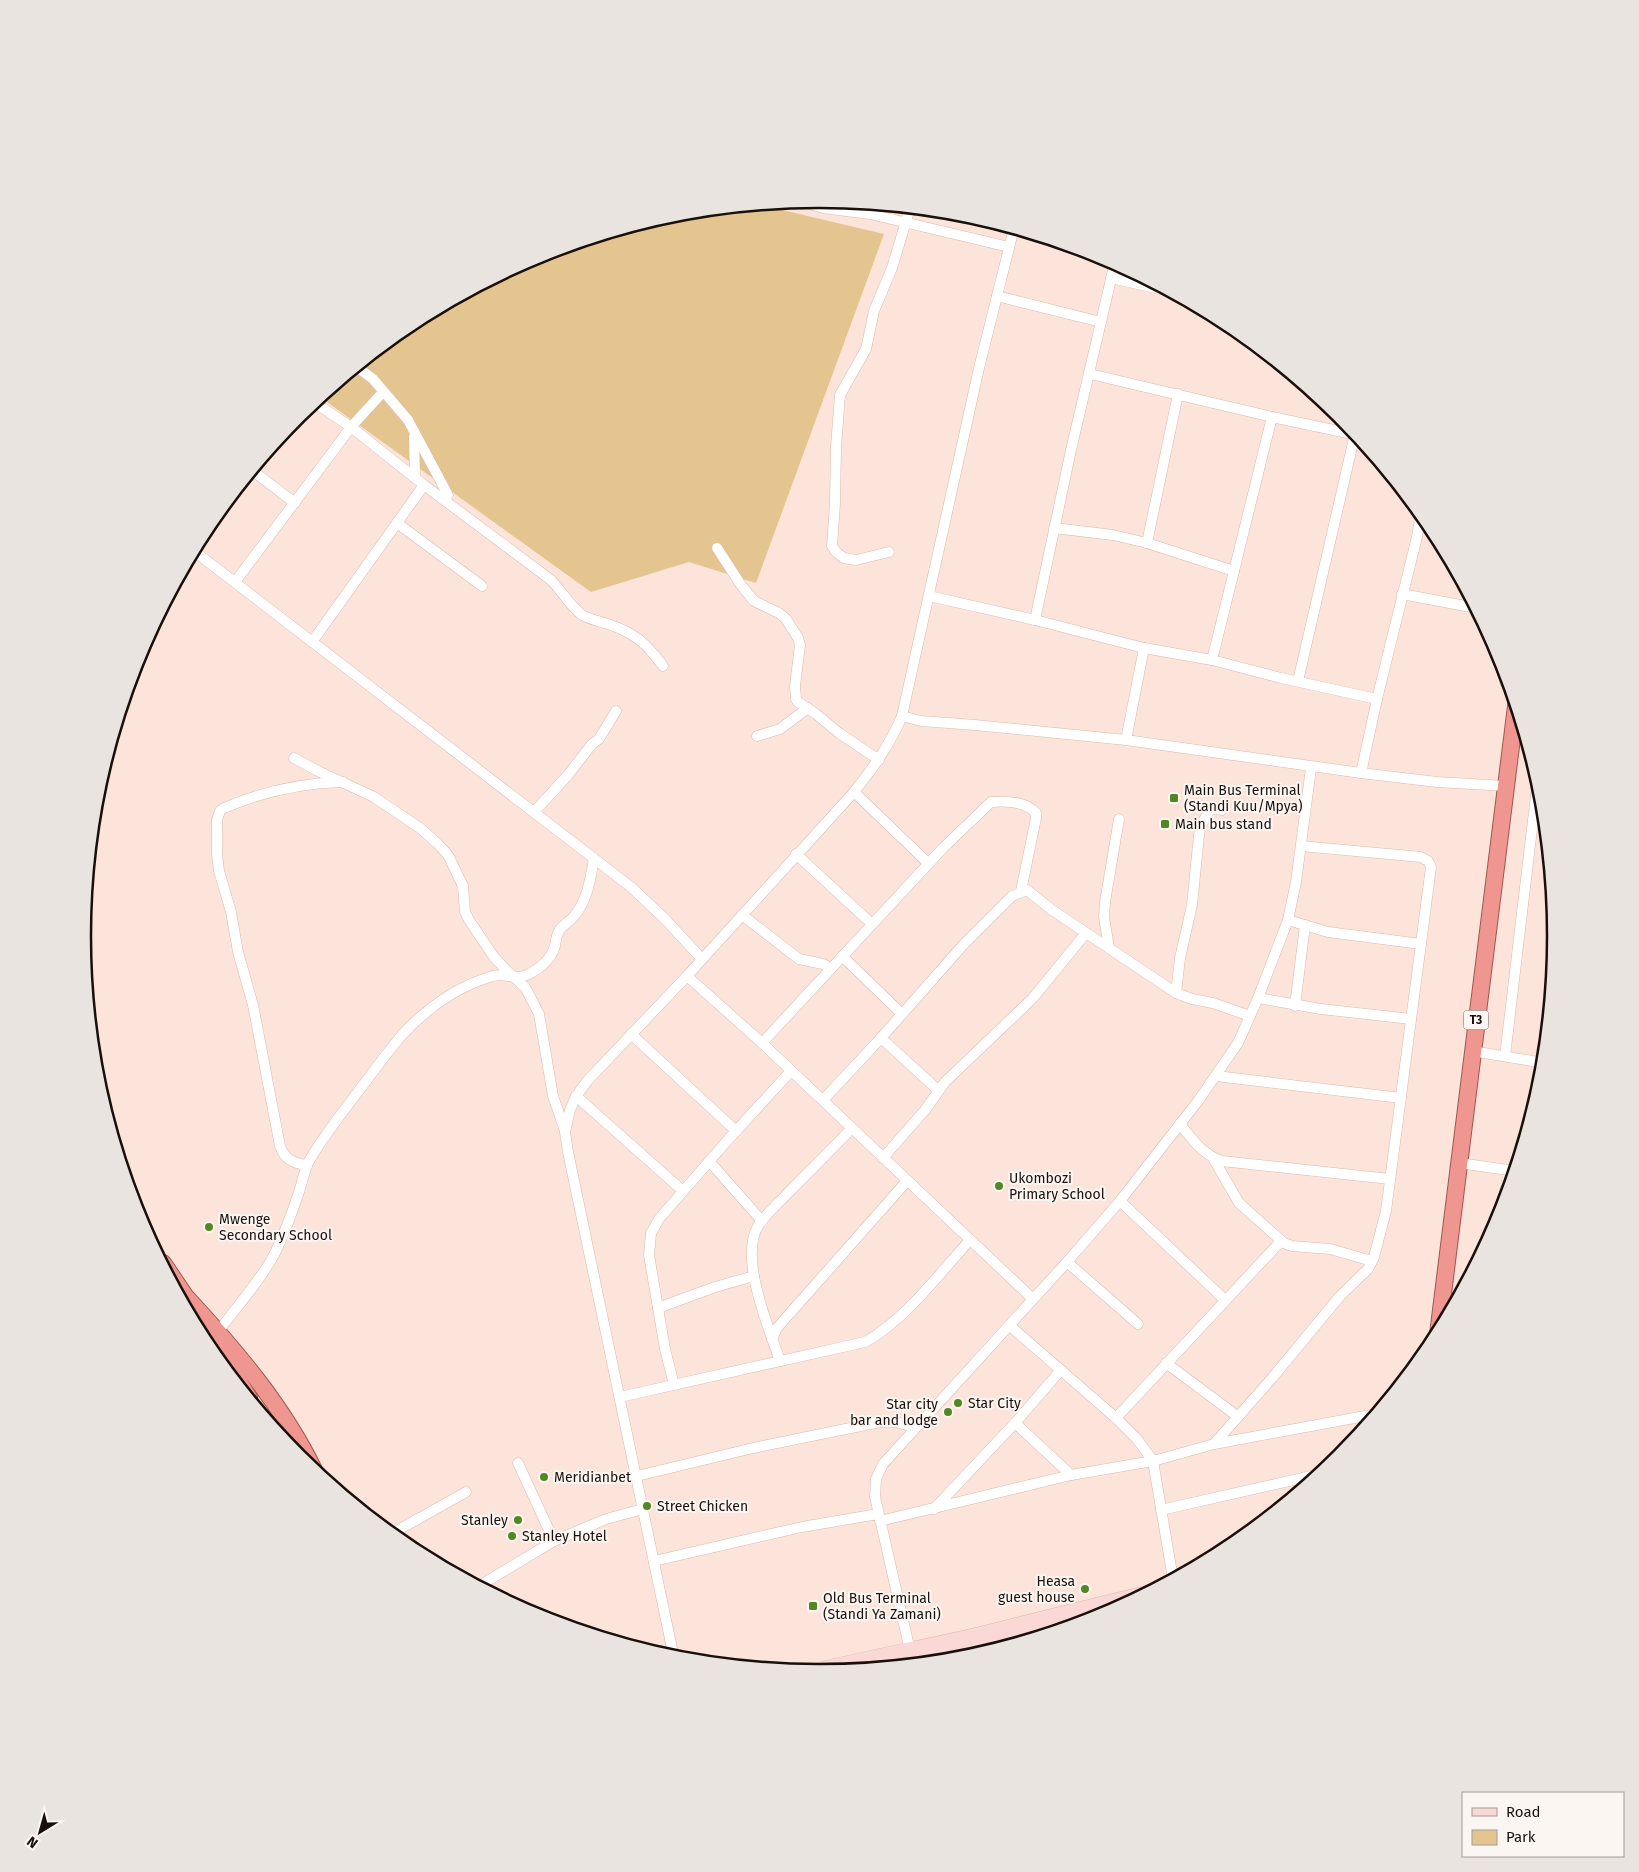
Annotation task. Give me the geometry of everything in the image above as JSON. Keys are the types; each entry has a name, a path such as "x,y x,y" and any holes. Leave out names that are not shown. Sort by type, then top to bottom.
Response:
{"highway":[{"name":"T3","path":"1440,1316 1514,719"},
{"path":"189,1300 218,1332 283,1414 301,1447"}],"main road":[{"path":"905,1659 910,1656 1115,1601"},
{"path":"843,1664 869,1657 910,1656 955,1651"}],"street":[{"path":"824,208 870,214 1009,247"},
{"path":"889,552 856,560 844,558 832,546 836,447 840,395 866,350 874,311 892,268 908,213"},
{"path":"565,1132 570,1110 576,1096 588,1080 687,976 701,958 854,792 879,760 895,734 902,716 972,396 1012,234"},
{"path":"1034,620 1113,270"},
{"path":"1111,278 1149,286"},
{"path":"997,296 1100,322"},
{"path":"361,370 373,379 382,392 399,408 448,495"},
{"path":"1090,374 1272,417 1344,432"},
{"path":"235,582 351,427 382,392"},
{"path":"1147,543 1178,394"},
{"path":"320,406 351,427 424,485 551,580 572,606 582,614 590,620 609,624 632,635 646,644 663,666"},
{"path":"1212,660 1272,417"},
{"path":"413,431 416,461 415,478"},
{"path":"1298,681 1354,442"},
{"path":"257,475 295,503"},
{"path":"312,642 424,485"},
{"path":"397,523 482,586"},
{"path":"1361,773 1419,523"},
{"path":"1054,528 1113,535 1147,543 1234,571"},
{"path":"717,548 741,585 754,601 779,613 786,619 798,638 800,645 795,686 796,699 801,705 808,708 839,733 879,760"},
{"path":"199,555 631,887 664,918 701,958"},
{"path":"1402,594 1469,607"},
{"path":"929,596 1144,648 1212,660 1377,699"},
{"path":"1126,740 1144,648"},
{"path":"757,736 780,729 808,708"},
{"path":"534,812 599,738 616,711"},
{"path":"902,716 922,721 1126,740 1311,768 1437,782 1506,786"},
{"path":"294,758 369,794 412,822 438,844 451,860 463,886 468,920 494,957 528,991 539,1014 553,1096 565,1132 580,1213 672,1649"},
{"path":"910,1656 875,1497 876,1479 883,1464 1120,1201 1216,1076 1238,1043 1258,998 1288,920 1296,882 1311,768"},
{"path":"307,1165 289,1160 283,1154 280,1146 253,1004 238,952 231,912 219,871 217,820 220,811 224,808 257,796 281,790 343,782"},
{"path":"854,792 928,863"},
{"path":"1505,1056 1535,801"},
{"path":"762,1043 928,863 991,802 1012,802 1033,809 1036,813 1021,891"},
{"path":"1176,993 1180,958 1192,905 1201,826 1209,810 1222,810"},
{"path":"1109,948 1104,917 1105,902 1119,819"},
{"path":"1214,1444 1340,1296 1368,1268 1382,1230 1390,1179 1431,867 1428,861 1421,857 1301,846"},
{"path":"796,854 872,924"},
{"path":"218,1332 274,1255 288,1223 307,1165 334,1124 403,1034 429,1010 475,982 496,976 515,977 526,975 537,968 553,952 559,930 575,915 584,901 589,888 594,859"},
{"path":"823,1100 976,932 1012,896 1021,891 1027,890 1032,892 1052,910 1176,993 1250,1016"},
{"path":"742,915 799,959 823,964 831,968"},
{"path":"1288,920 1328,932 1421,944"},
{"path":"1295,1006 1305,926"},
{"path":"883,1158 925,1110 938,1090 960,1066 1033,998 1086,933"},
{"path":"842,956 902,1014"},
{"path":"687,976 762,1043 1033,1299"},
{"path":"1258,998 1295,1006 1411,1019"},
{"path":"631,1034 736,1131"},
{"path":"881,1038 938,1090"},
{"path":"1472,1051 1537,1061"},
{"path":"674,1385 664,1348 649,1255 651,1233 658,1219 791,1071"},
{"path":"1216,1076 1400,1098"},
{"path":"576,1096 683,1191"},
{"path":"1180,1124 1202,1150 1213,1158 1222,1161 1390,1179"},
{"path":"780,1361 759,1298 754,1276 753,1246 756,1229 852,1128"},
{"path":"1213,1158 1239,1203 1281,1241 1292,1246 1330,1250 1372,1261"},
{"path":"710,1161 762,1221"},
{"path":"1459,1163 1509,1170"},
{"path":"772,1339 778,1328 907,1181"},
{"path":"1120,1201 1225,1300"},
{"path":"620,1397 865,1342 880,1334 897,1319 970,1240"},
{"path":"1116,1418 1281,1241"},
{"path":"1067,1262 1138,1324"},
{"path":"658,1308 715,1287 754,1276"},
{"path":"1009,1325 1116,1418 1137,1439 1153,1461 1172,1573"},
{"path":"1166,1363 1237,1416"},
{"path":"934,1509 1015,1423 1060,1371"},
{"path":"654,1561 802,1527 934,1509 1071,1475 1153,1461 1214,1444 1367,1416"},
{"path":"637,1476 753,1448 875,1422 890,1420 915,1428"},
{"path":"1015,1423 1071,1475"},
{"path":"518,1463 554,1541"},
{"path":"1161,1510 1307,1477"},
{"path":"399,1530 466,1492"},
{"path":"485,1583 554,1541 599,1522 644,1509"}],"green space":[{"path":"772,209 884,234 756,583 689,562 591,592 327,402 339,388 376,358 415,330 455,305 541,263 585,246 677,222 724,214"}],"place":[{"name":"Main Bus Terminal (Standi Kuu/Mpya)","path":"1174,798"},
{"name":"Main bus stand","path":"1165,824"},
{"name":"Ukombozi Primary School","path":"999,1186"},
{"name":"Mwenge Secondary School","path":"209,1227"},
{"name":"Star City","path":"958,1403"},
{"name":"Star city bar and lodge","path":"948,1412"},
{"name":"Meridianbet","path":"544,1477"},
{"name":"Street Chicken","path":"647,1506"},
{"name":"Stanley","path":"518,1520"},
{"name":"Stanley Hotel","path":"512,1536"},
{"name":"Heasa guest house","path":"1085,1589"},
{"name":"Old Bus Terminal (Standi Ya Zamani)","path":"813,1606"}]}
